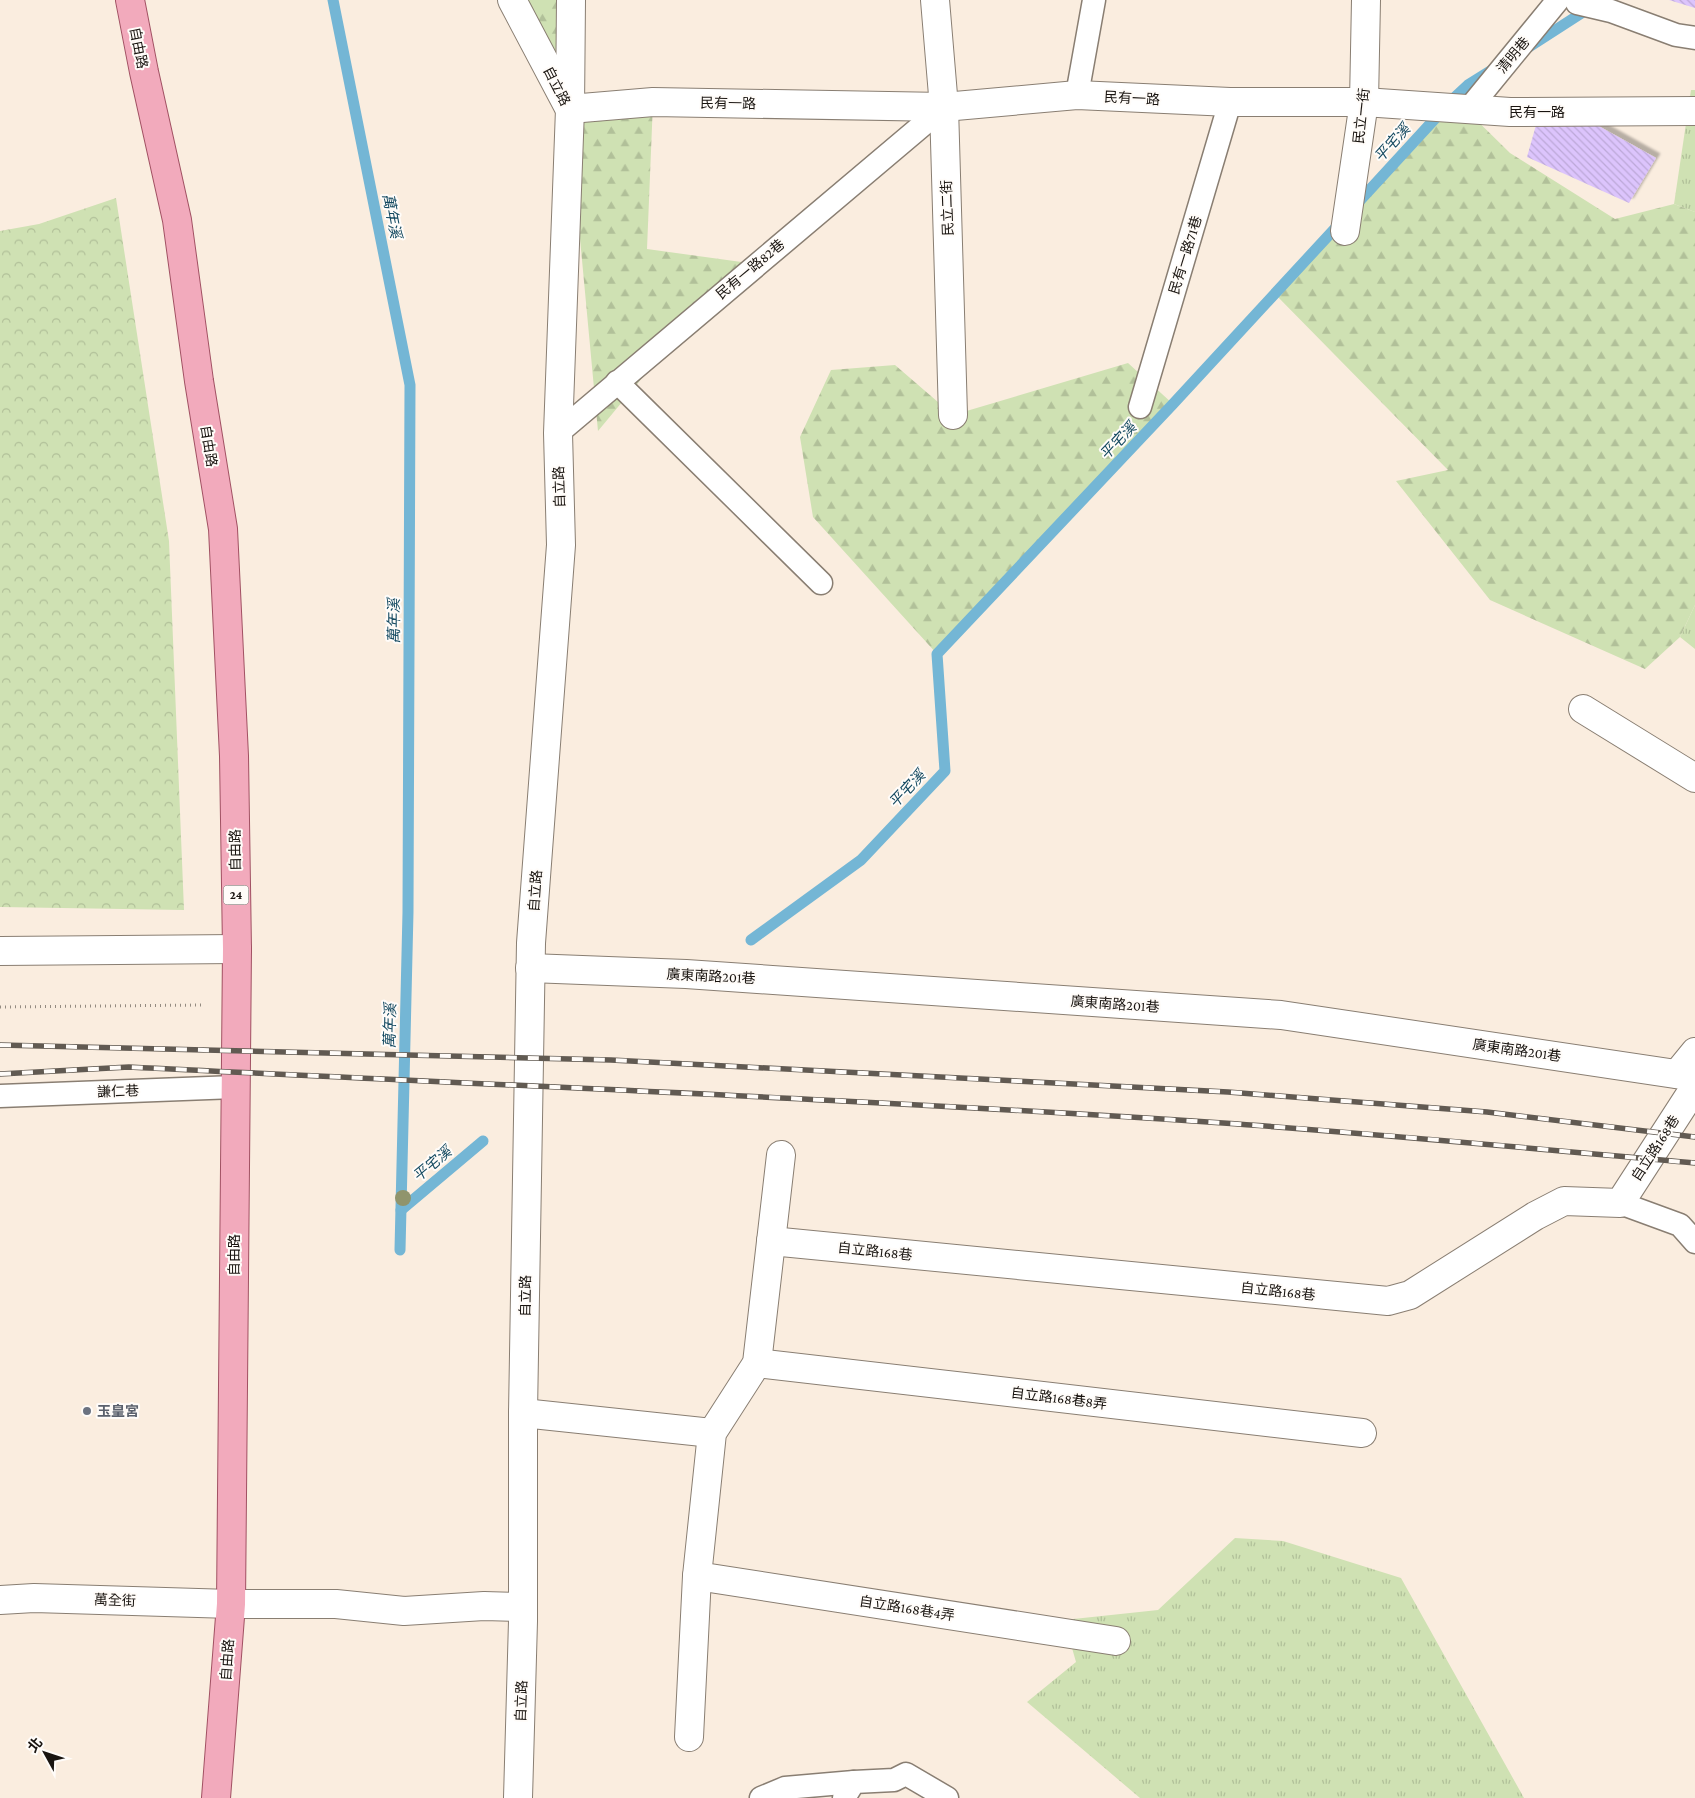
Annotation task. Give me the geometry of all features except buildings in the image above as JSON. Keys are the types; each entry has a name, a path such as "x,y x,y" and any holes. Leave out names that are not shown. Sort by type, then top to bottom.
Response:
{"main road":[{"name":"自由路","path":"130,0 177,220 199,381 223,529 234,756 237,949 231,1604 216,1798"}],"street":[{"name":"自立路","path":"512,0 570,109 558,433 561,545 530,968 523,1413 523,1607 518,1798"},
{"path":"570,109 571,0"},
{"name":"民立二街","path":"935,0 944,107 953,415"},
{"name":"民立一街","path":"1345,231 1364,102 1366,0"},
{"name":"民有一路","path":"570,109 653,102 944,107 1077,95 1230,102 1364,102 1510,112 1695,111"},
{"path":"1582,709 1695,778"},
{"path":"0,951 237,949"},
{"name":"廣東南路201巷","path":"530,968 686,974 1281,1015 1689,1079"},
{"name":"自立路168巷","path":"771,1241 1388,1301 1410,1295 1535,1216 1564,1201 1620,1203 1689,1079 1695,1052"},
{"path":"689,1737 697,1576 712,1432 756,1363 781,1156"},
{"name":"自立路168巷8弄","path":"756,1363 1362,1434"},
{"path":"523,1413 712,1432"},
{"name":"自立路168巷4弄","path":"697,1576 1116,1641"},
{"name":"萬全街","path":"0,1600 34,1598 231,1604 336,1604 404,1611 484,1606 523,1607"}],"lane":[{"path":"1077,95 1094,0"},
{"name":"清明巷","path":"1468,110 1568,2 1611,11 1676,35 1695,38"},
{"name":"民有一路71巷","path":"1140,407 1230,102"},
{"name":"民有一路82巷","path":"558,433 944,107"},
{"path":"617,382 821,583"},
{"name":"謙仁巷","path":"0,1096 235,1087"},
{"path":"1620,1203 1680,1225 1695,1242"},
{"path":"761,1798 785,1788 849,1790 894,1780 906,1774 947,1798"}],"path":[{"path":"0,1007 236,1005"}],"green space":[{"path":"512,0 571,0 570,109 653,102 647,249 756,264 647,372 598,431 569,121"},
{"path":"1691,90 1695,90 1695,212 1674,204"},
{"path":"1454,98 1510,153 1615,219 1674,204 1695,212 1695,605 1680,637 1645,669 1490,600 1396,481 1448,470 1275,294"},
{"path":"116,198 169,541 184,910 0,907 0,231 39,224"},
{"path":"1128,363 1173,404 937,654 813,517 800,437 831,370 895,365 953,415"},
{"path":"1695,605 1695,649 1680,637"},
{"path":"1235,1538 1283,1541 1401,1578 1524,1798 1140,1798 1027,1702 1076,1662 1064,1620 1158,1610"}],"waterway":[{"name":"萬年溪","path":"333,0 410,385 408,912 400,1250"},
{"name":"平宅溪","path":"1529,47 1591,7"},
{"name":"平宅溪","path":"1353,208 1454,98 1468,85 1492,70"},
{"name":"平宅溪","path":"751,940 861,860 945,771 937,654 1173,404 1341,222"},
{"name":"平宅溪","path":"401,1210 483,1141"}],"railway":[{"path":"0,1045 611,1060 1228,1092 1487,1112 1695,1137"},
{"path":"0,1074 129,1067 1086,1114 1282,1127 1695,1163"}],"place":[{"name":"玉皇宮","path":"87,1411"}]}
